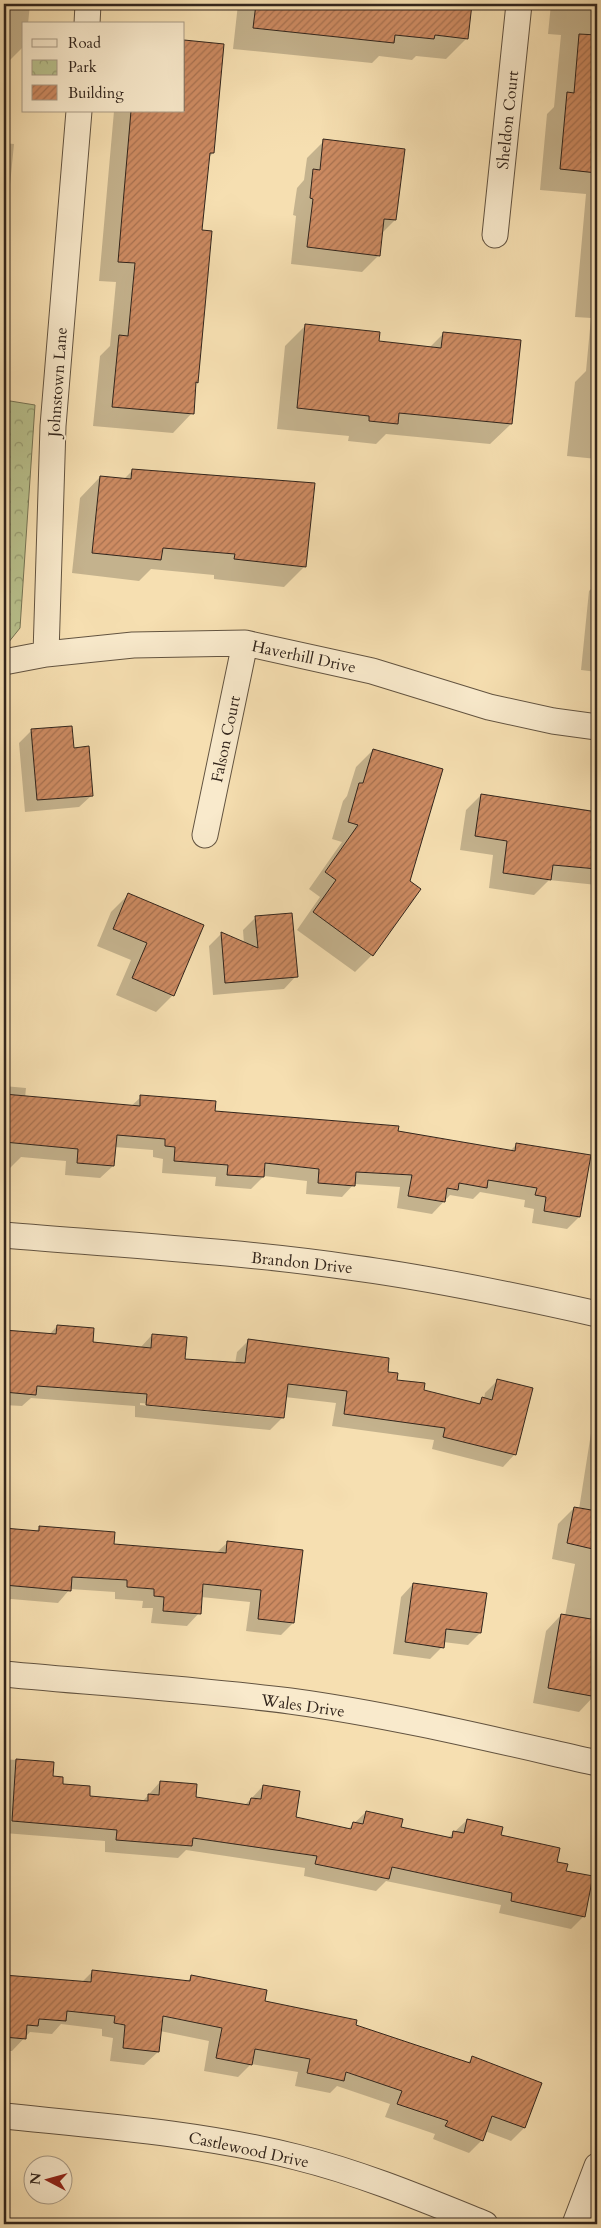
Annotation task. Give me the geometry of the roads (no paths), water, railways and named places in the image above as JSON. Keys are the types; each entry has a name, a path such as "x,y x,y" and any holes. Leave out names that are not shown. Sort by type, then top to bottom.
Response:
{"street":[{"path":"86,22 88,4"},
{"name":"Sheldon Court","path":"495,235 519,4"},
{"name":"Johnstown Lane","path":"46,654 53,426 79,112"},
{"name":"Haverhill Drive","path":"4,662 46,654 133,645 245,643 372,671 489,707 553,721 597,727"},
{"name":"Falson Court","path":"205,835 245,643"},
{"name":"Brandon Drive","path":"4,1235 259,1256 354,1267 454,1283 597,1314"},
{"name":"Wales Drive","path":"4,1674 196,1691 291,1702 431,1725 597,1763"},
{"name":"Castlewood Drive","path":"4,2116 156,2131 245,2145 297,2157 366,2177 485,2224"},
{"path":"575,2224 597,2166"}]}
